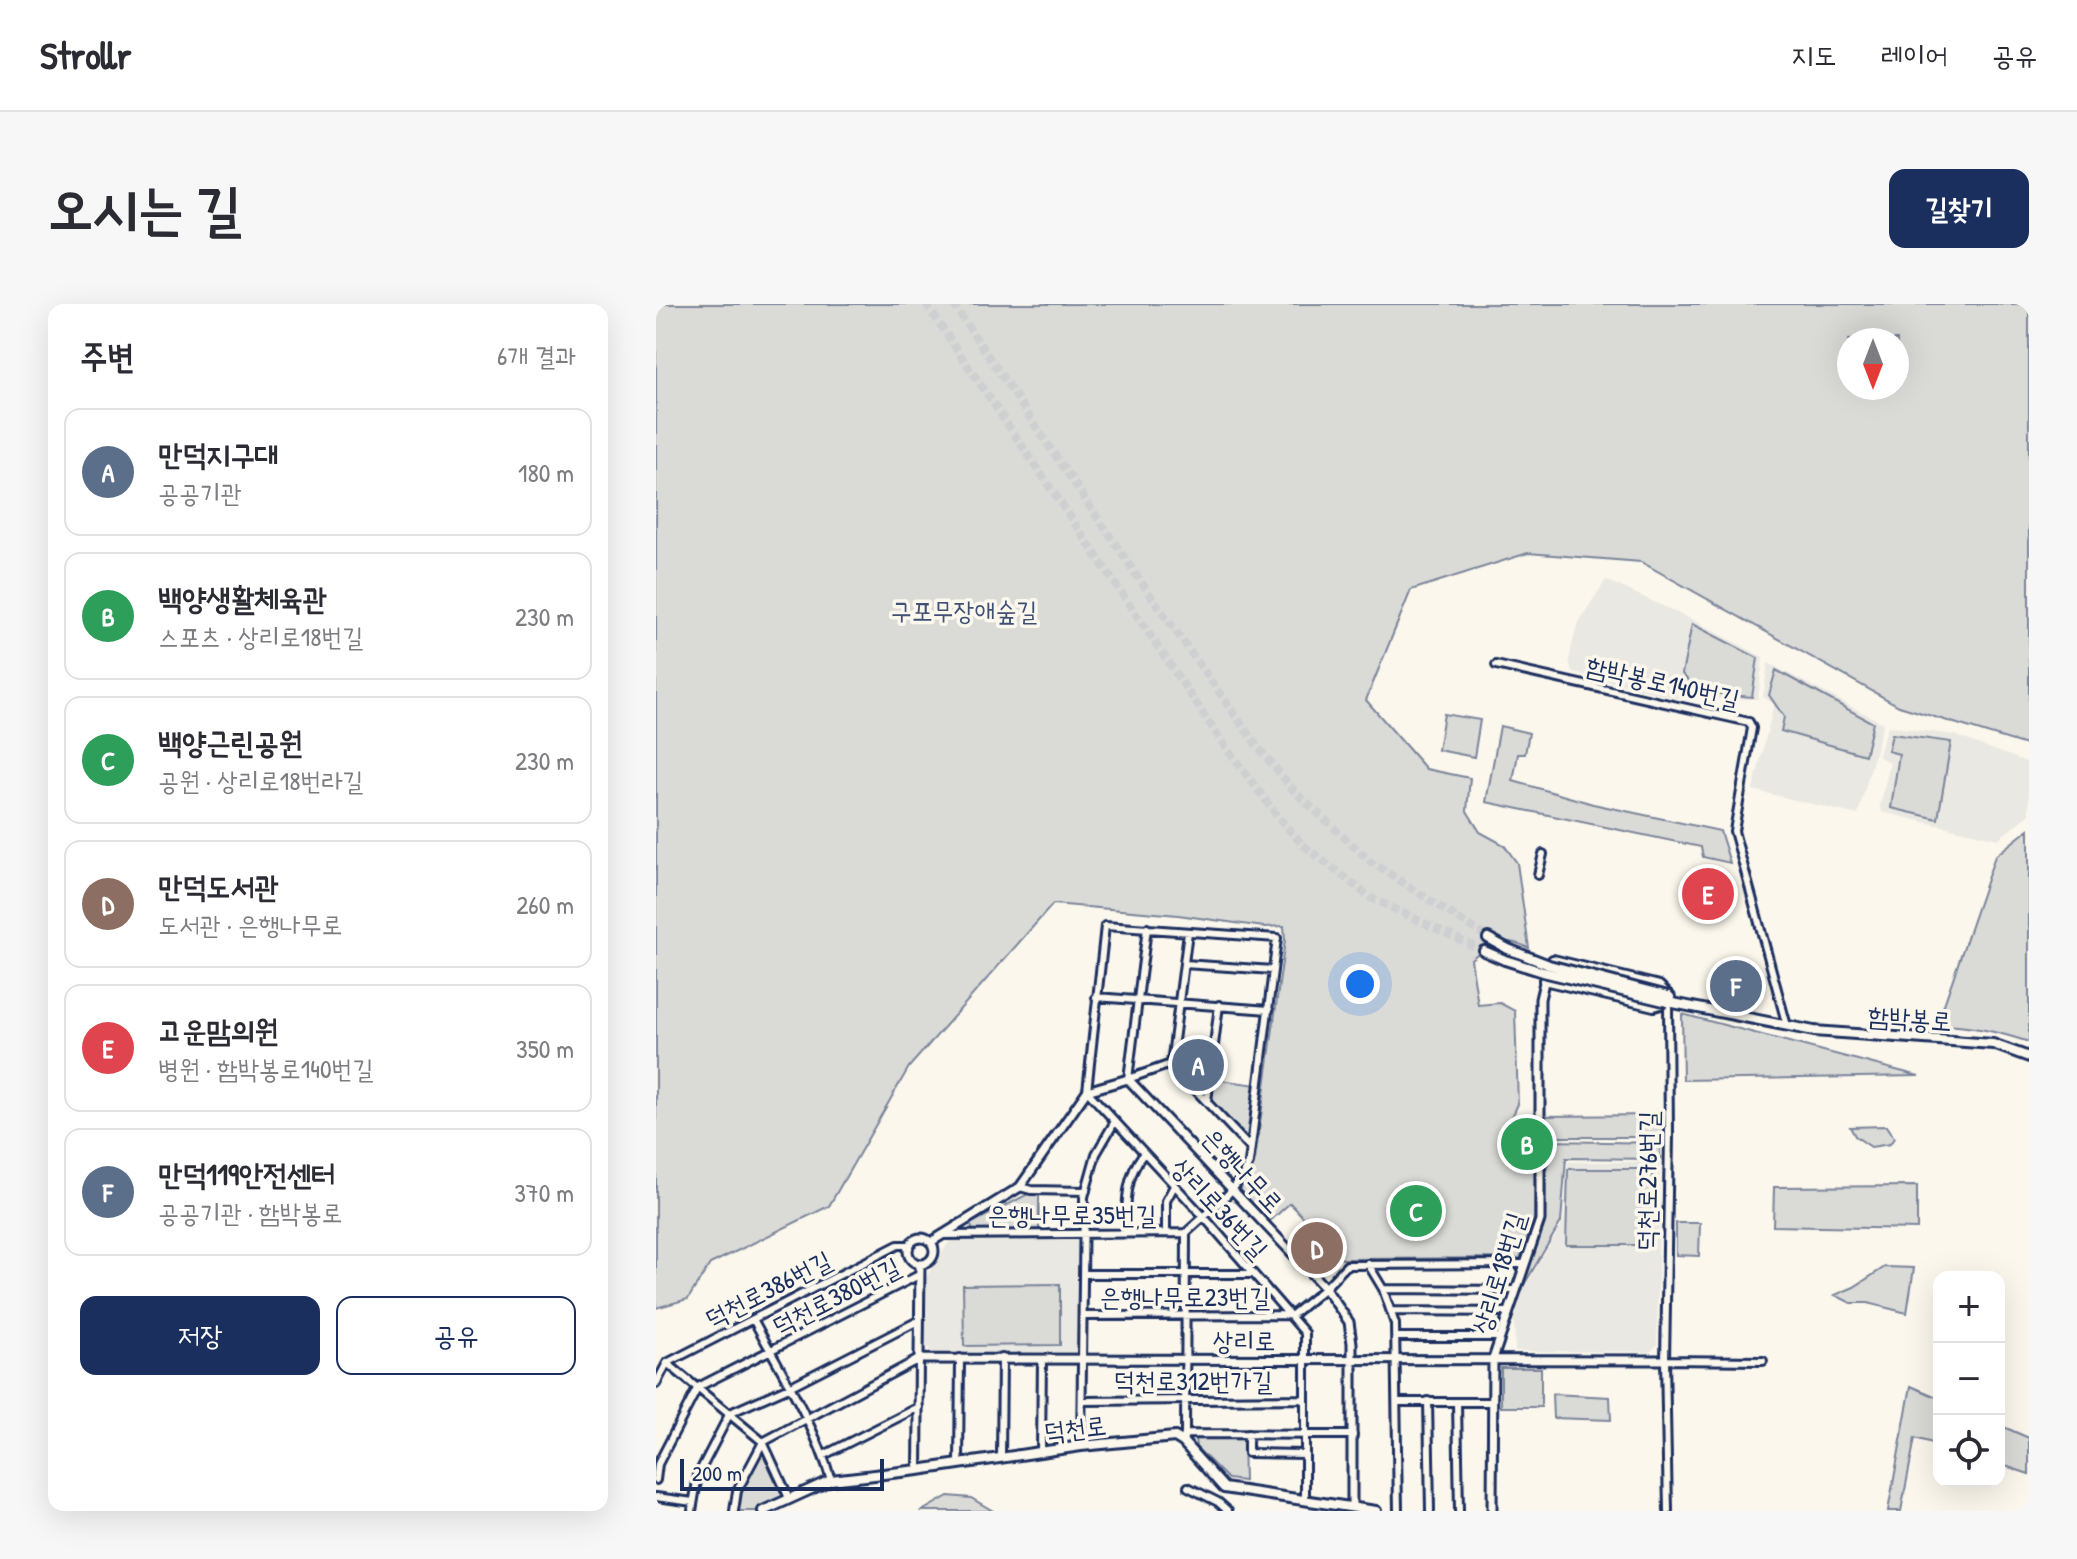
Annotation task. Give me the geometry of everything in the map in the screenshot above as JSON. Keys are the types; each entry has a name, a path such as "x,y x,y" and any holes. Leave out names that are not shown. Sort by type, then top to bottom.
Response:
{"main road":[{"path":"1488,938 1549,965 1668,999"},
{"path":"1484,951 1563,978 1668,999"},
{"path":"1553,960 1659,986 1668,999"},
{"path":"1544,980 1654,1006 1668,999"},
{"name":"함박봉로","path":"1668,999 1787,1026 1993,1044 2029,1057"},
{"path":"1184,1438 1224,1488 1376,1511"},
{"name":"덕천로","path":"763,1511 831,1480 1081,1446 1184,1438"}],"street":[{"name":"함박봉로140번길","path":"1496,665 1749,722 1752,728 1734,831 1787,1026"},
{"path":"1538,875 1543,854"},
{"path":"931,1242 1020,1187 1087,1091 1105,926 1277,938 1250,1148 1245,1172 1234,1189"},
{"path":"1128,1079 1147,928"},
{"path":"1171,1064 1188,932"},
{"name":"상리로18번길","path":"1492,1511 1493,1359 1540,1220 1539,1014 1544,980 1553,960"},
{"path":"1184,964 1273,970"},
{"path":"1096,997 1269,1010"},
{"name":"덕천로276번길","path":"1668,999 1665,1360 1668,1511"},
{"path":"1207,1101 1219,1005"},
{"path":"1087,1091 1171,1064"},
{"path":"1171,1064 1250,1148"},
{"name":"은행나무로","path":"1128,1079 1325,1288 1349,1322 1353,1360 1351,1509"},
{"name":"상리로36번길","path":"1087,1091 1204,1217 1305,1333 1305,1500"},
{"path":"1081,1446 1086,1191 1096,1154 1114,1123"},
{"path":"1660,1123 1669,1123"},
{"path":"1126,1233 1126,1200 1130,1181 1143,1154"},
{"path":"1166,1233 1166,1201 1174,1186"},
{"path":"1020,1187 1086,1191"},
{"name":"은행나무로35번길","path":"942,1235 1186,1233 1234,1189"},
{"path":"1186,1233 1184,1438 1248,1434 1353,1435"},
{"path":"920,1264 909,1257 909,1245 919,1237 931,1242"},
{"path":"920,1264 933,1255 931,1242"},
{"name":"덕천로386번길","path":"667,1363 898,1245 909,1245"},
{"path":"918,1470 920,1264"},
{"path":"1368,1264 1524,1264"},
{"path":"1368,1264 1392,1311 1396,1337 1398,1511"},
{"name":"은행나무로23번길","path":"1083,1316 1292,1315 1347,1265 1368,1264"},
{"path":"1084,1274 1253,1273"},
{"name":"덕천로380번길","path":"698,1387 919,1275"},
{"path":"1383,1289 1515,1290"},
{"path":"1392,1311 1508,1312"},
{"name":"덕천로380번길","path":"753,1319 770,1352"},
{"path":"692,1511 698,1475 730,1413 789,1387 918,1321"},
{"path":"1396,1337 1500,1337"},
{"path":"770,1352 824,1455 831,1480"},
{"path":"959,1464 960,1358"},
{"path":"1001,1458 1002,1358"},
{"path":"734,1511 737,1491 763,1442 919,1359"},
{"name":"상리로","path":"919,1359 1665,1360"},
{"path":"1041,1452 1042,1359"},
{"path":"1665,1360 1763,1361"},
{"path":"656,1384 667,1363 730,1413 763,1442 789,1498"},
{"path":"656,1480 658,1464 698,1387"},
{"name":"덕천로312번가길","path":"1082,1401 1305,1399"},
{"path":"1428,1401 1430,1511"},
{"path":"1397,1402 1492,1402"},
{"path":"1457,1402 1459,1511"},
{"path":"824,1455 919,1407"},
{"path":"1248,1434 1248,1453 1305,1454"},
{"path":"1188,1487 1218,1502 1228,1511"},
{"path":"656,1497 693,1502"},
{"path":"1342,1511 1351,1509"}],"shaded area":[{"path":"1606,580 1691,619 1763,657 1758,699 1675,698 1572,672 1569,660 1575,632"},
{"path":"1768,663 1883,723 1858,815 1753,790 1774,704 1763,697"},
{"path":"1888,726 1954,735 2029,763 2029,815 1998,839 1882,812 1880,806 1890,763 1878,756"},
{"path":"1568,1162 1660,1162 1657,1345 1650,1352 1515,1351 1514,1320 1523,1290 1564,1221"},
{"path":"1078,1236 1081,1243 1078,1350 1074,1355 936,1355 929,1350 925,1342 926,1277 951,1239"}],"green space":[{"name":"구포무장애숲길","path":"656,304 2029,304 2029,746 1899,706 1641,562 1528,553 1411,590 1366,700 1426,769 1470,778 1467,811 1480,832 1504,845 1517,863 1529,948 1512,942 1498,942 1471,959 1478,1005 1500,1003 1515,1011 1518,1104 1512,1117 1512,1161 1535,1162 1534,1219 1520,1258 1342,1259 1290,1203 1269,1222 1240,1190 1255,1160 1285,940 1284,926 1264,927 1178,915 1053,904 909,1067 829,1206 710,1264 688,1299 656,1308"},
{"path":"1692,624 1758,658 1752,697 1699,692 1682,674"},
{"path":"1776,670 1873,723 1865,755 1781,731 1784,717 1769,695"},
{"path":"1444,714 1480,720 1474,757 1438,750"},
{"path":"1500,726 1529,733 1525,754 1518,754 1513,781 1593,804 1720,831 1730,863 1703,857 1701,847 1486,802"},
{"path":"1892,734 1951,742 1938,819 1891,808 1899,754 1888,751"},
{"path":"2029,829 2029,1042 1984,1030 1937,1025 1995,856"},
{"path":"1682,1014 1919,1076 1683,1080"},
{"path":"1213,1079 1257,1085 1249,1139 1244,1138 1211,1102"},
{"path":"1664,1115 1664,1137 1540,1137 1540,1116"},
{"path":"1886,1126 1894,1138 1890,1144 1871,1147 1855,1136 1850,1127"},
{"path":"1549,1141 1660,1143 1660,1159 1566,1158 1561,1222 1521,1290 1545,1223"},
{"path":"1568,1169 1653,1169 1651,1245 1566,1245"},
{"path":"1917,1186 1917,1229 1773,1226 1774,1187"},
{"path":"1028,1194 1039,1194 1039,1231 974,1232 970,1224"},
{"path":"1676,1223 1700,1223 1699,1256 1676,1255"},
{"path":"1885,1267 1914,1268 1907,1313 1868,1303 1851,1303 1835,1295 1854,1287"},
{"path":"1060,1284 1060,1345 964,1346 963,1285"},
{"path":"1501,1368 1541,1368 1541,1407 1501,1407"},
{"path":"1911,1386 1933,1395 1933,1443 1915,1438 1901,1511 1888,1511"},
{"path":"1552,1394 1610,1397 1611,1420 1553,1418"},
{"path":"2005,1428 2029,1438 2029,1474 2005,1466"},
{"path":"1199,1435 1243,1435 1244,1481 1228,1479 1196,1447 1195,1438"},
{"path":"763,1446 787,1497 759,1511 735,1511 739,1490"},
{"path":"948,1496 971,1498 993,1511 922,1511"}],"tunnel":[{"path":"926,304 1225,746 1278,817 1303,845 1371,898 1484,951"},
{"path":"953,304 1139,579 1257,746 1295,792 1371,862 1488,938"}],"place":[{"name":"고운맘의원","path":"1708,894"},
{"name":"만덕119안전센터","path":"1736,986"},
{"name":"만덕지구대","path":"1198,1065"},
{"name":"백양생활체육관","path":"1527,1144"},
{"name":"백양근린공원","path":"1416,1211"},
{"name":"만덕도서관","path":"1317,1248"}]}
